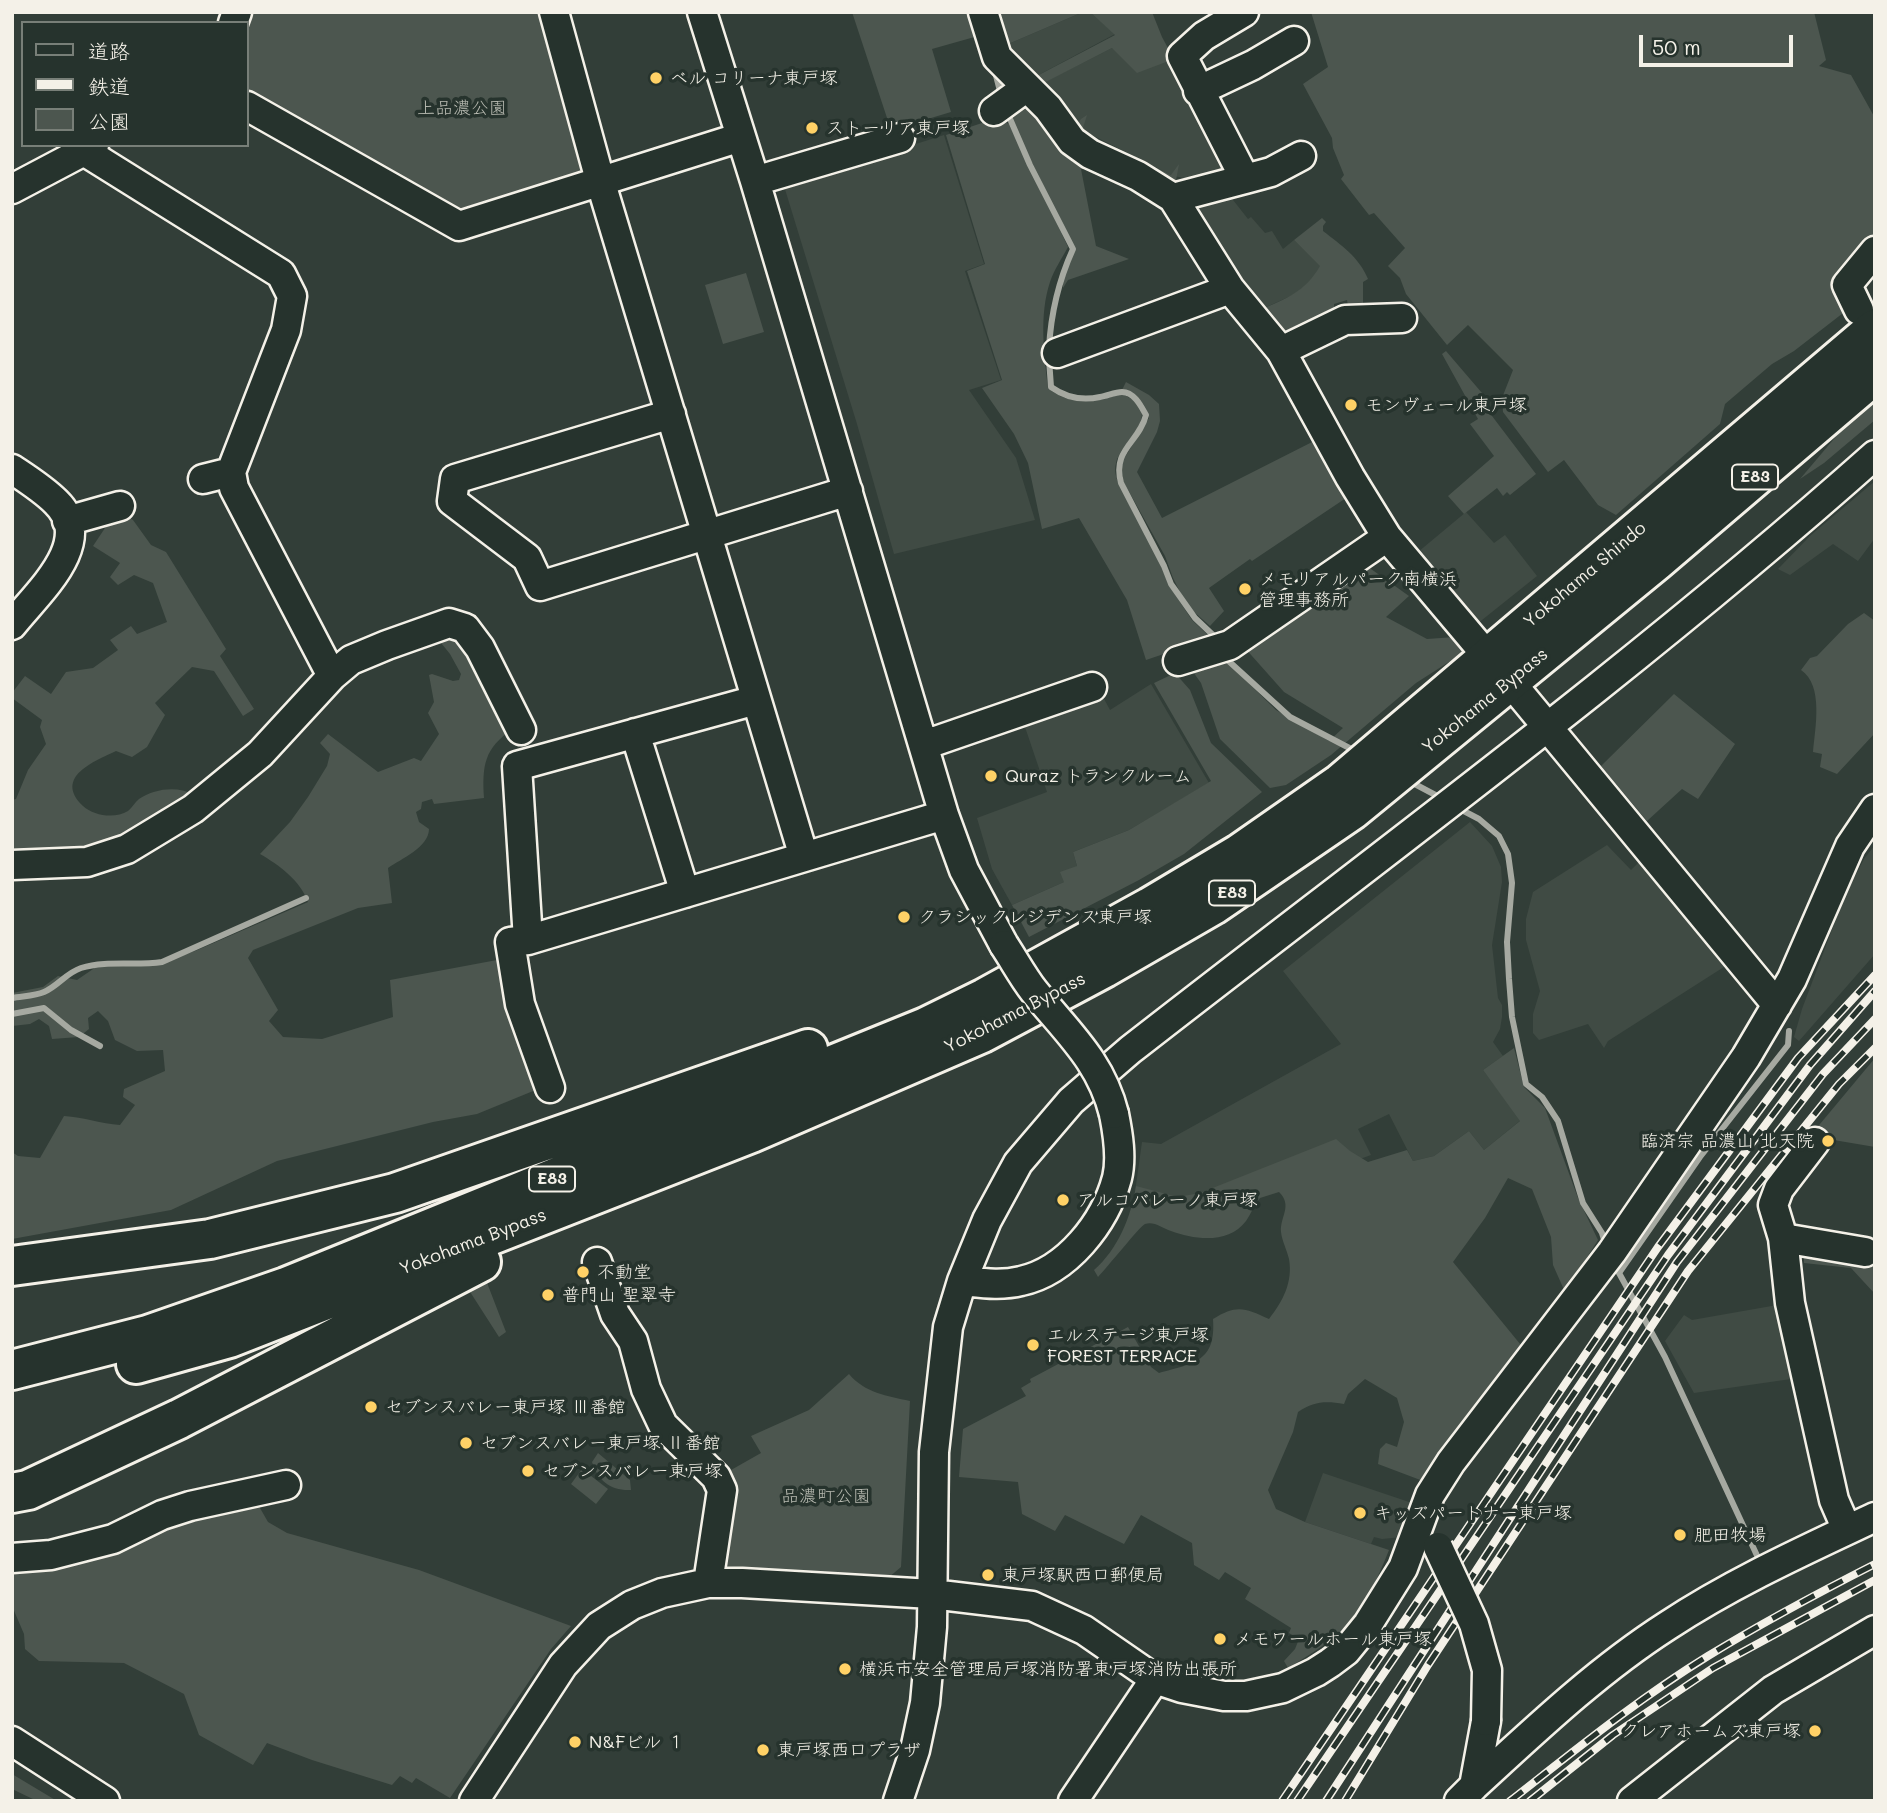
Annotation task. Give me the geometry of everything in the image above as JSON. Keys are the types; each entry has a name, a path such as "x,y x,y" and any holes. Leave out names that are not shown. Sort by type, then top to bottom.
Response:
{"highway":[{"name":"Yokohama Bypass","path":"12,1370 148,1335 286,1287 926,1027 985,998 1150,907 1238,854 1341,783 1867,319"},
{"name":"Yokohama Bypass","path":"12,1397 229,1338 751,1133 982,1033 1104,968 1213,905 1352,810 1666,552 1875,374"},
{"path":"12,1266 210,1239 396,1193 599,1124 789,1055 985,998"},
{"path":"12,1493 28,1490 179,1419 484,1260 751,1133"}],"street":[{"path":"554,12 600,180 804,857"},
{"path":"702,12 944,815 964,870 1003,945 1033,990 1074,1037 1099,1072 1114,1114 1119,1140 1117,1177 1100,1218 1078,1246 1049,1270 1023,1281 995,1284 962,1281"},
{"path":"983,12 997,57 1048,108 1072,141 1090,154 1138,176 1173,198 1230,289 1281,351 1350,477 1387,537 1478,645"},
{"path":"1244,12 1204,36 1182,56 1245,179"},
{"path":"1198,91 1253,65 1294,41"},
{"path":"994,111 1027,88"},
{"path":"248,107 459,226 741,137"},
{"path":"755,181 900,138"},
{"path":"12,189 89,148 281,274 292,296 286,330 231,472 234,488 332,676"},
{"path":"1173,198 1271,172 1301,156"},
{"path":"1867,319 1847,285 1875,251"},
{"path":"1057,354 1230,289"},
{"path":"1281,351 1345,320 1402,318"},
{"path":"671,414 455,479 452,501 527,558 540,586 848,491"},
{"path":"898,1801 915,1750 925,1703 932,1627 934,1452 948,1327 962,1281 987,1220 1018,1163 1071,1101 1130,1049 1548,726 1804,518 1875,455"},
{"path":"12,469 55,501 63,510 71,530 65,560 12,625"},
{"path":"202,480 231,472"},
{"path":"67,521 120,506"},
{"path":"1178,661 1230,645 1387,537"},
{"path":"12,865 87,862 127,849 193,809 260,754 332,676 351,660 449,623 465,628 480,648 521,730"},
{"path":"924,745 1093,687"},
{"path":"1521,695 1777,1004"},
{"path":"528,940 517,766 756,700"},
{"path":"635,733 685,893"},
{"path":"474,1801 563,1665 599,1626 632,1605 667,1591 708,1583 932,1594 1032,1606 1084,1630 1156,1679 1202,1693 1247,1696 1283,1688 1316,1672 1346,1651 1368,1624 1403,1568 1430,1495 1451,1462 1612,1252 1746,1057 1792,979 1850,846 1875,809"},
{"path":"550,1088 520,1004 510,942 528,940 944,815"},
{"path":"1815,1142 1779,1189 1773,1205 1783,1238 1792,1314 1834,1500 1847,1530"},
{"path":"1783,1238 1866,1252"},
{"path":"597,1262 615,1314 634,1342 646,1389 663,1424 716,1477 722,1490 708,1583"},
{"path":"12,1558 51,1555 113,1539 162,1515 190,1506 286,1485"},
{"path":"1421,1516 1474,1624 1487,1670 1486,1721 1467,1793"},
{"path":"1467,1793 1572,1699 1667,1626 1724,1592 1875,1517"},
{"path":"1632,1801 1773,1690 1875,1630"},
{"path":"1073,1801 1156,1679"},
{"path":"12,1741 105,1801"}],"shaded area":[{"path":"1083,12 1090,12 1115,34 1033,78 1008,55 1006,45"},
{"path":"1112,48 1166,62 1227,163 1225,171 1191,179 1173,176 1082,130 1041,84"},
{"path":"944,135 984,264 965,271 1001,380 969,390 1016,458 1035,520 894,554 784,186"},
{"path":"1226,191 1248,219 1251,217 1265,233 1272,231 1283,249 1294,240 1321,266 1311,282 1295,294 1260,310 1188,207"},
{"path":"1875,481 1875,538 1858,561 1833,544 1790,575 1778,569 1811,535"},
{"path":"1466,512 1494,543 1505,535 1537,576 1477,624 1412,557"},
{"path":"1151,684 1209,783 1129,830 1073,852 1077,866 1064,882 1012,905 992,869 977,818 1047,792 1025,727 1103,697 1110,710"},
{"path":"1470,822 1492,846 1501,867 1502,882 1492,945 1498,998 1502,1005 1500,1029 1493,1042 1503,1056 1483,1070 1521,1120 1484,1150 1469,1131 1434,1156 1413,1161 1389,1114 1358,1129 1371,1155 1208,1214 1135,1192 1142,1142 1161,1144 1341,1044 1283,971"},
{"path":"1607,845 1631,870 1640,861 1727,965 1608,1041 1604,1048 1588,1024 1539,1040 1533,1033 1533,1014 1540,991 1526,940 1526,919 1533,892"},
{"path":"1875,845 1875,954 1799,1041 1794,1037 1802,1009 1844,898 1864,859"},
{"path":"1783,1304 1798,1378 1694,1393 1665,1341 1684,1315 1692,1320"},
{"name":"キッズパートナー東戸塚","path":"1323,1473 1415,1504 1402,1537 1374,1537 1371,1544 1305,1522"}],"green space":[{"name":"上品濃公園","path":"250,12 540,12 588,175 449,211 248,98 248,21"},
{"path":"852,12 971,12 978,36 932,49 951,112 891,130"},
{"path":"998,12 1083,12 1006,45"},
{"path":"1090,12 1152,12 1162,37 1200,107 1195,110 1166,62 1137,73 1112,48 1042,84 1033,78 1115,35"},
{"path":"1311,12 1814,12 1826,60 1819,66 1851,75 1875,118 1875,235 1854,265 1847,310 1794,351 1772,364 1725,404 1720,424 1616,515 1598,505 1564,460 1548,472 1503,412 1502,398 1513,370 1468,325 1447,345 1406,294 1400,278 1388,266 1405,248 1374,213 1369,215 1341,179 1344,175 1333,148 1332,138 1303,84 1328,67"},
{"path":"1030,108 1058,146 1080,164 1096,246 1129,259 1068,280 1063,288 1074,249 1059,223 1011,117 1018,111"},
{"path":"1087,115 1082,131 1171,175 1179,164 1175,186 1073,131"},
{"path":"997,118 1009,124 1068,247 1052,278 1044,308 1043,335 1048,388 1065,398 1084,401 1122,394 1135,401 1141,409 1142,418 1116,463 1117,479 1168,584 1192,620 1211,638 1146,660 1127,600 1079,518 1042,529 1028,463 1014,434 982,388 1002,380 967,271 985,264 946,135"},
{"path":"1322,218 1326,222 1323,231 1355,258 1368,279 1363,282 1363,313 1349,312 1347,300 1334,304 1334,317 1284,344 1260,310 1302,288 1314,275 1320,266 1294,240"},
{"path":"746,273 764,332 723,344 705,285"},
{"path":"1446,351 1482,393 1489,412 1536,474 1510,495 1507,492 1503,496 1497,488 1464,514 1448,496 1494,456 1470,424 1478,419 1442,354"},
{"path":"1126,382 1159,404 1160,421 1157,432 1137,472 1162,518 1322,437 1352,494 1209,588 1224,611 1210,626 1193,611 1182,596 1165,556 1123,481 1122,462 1149,418 1140,400 1122,390"},
{"path":"1875,396 1875,420 1824,463 1800,479 1855,414"},
{"path":"117,510 133,520 151,545 166,552 226,649 220,656 254,709 243,716 214,671 192,667 155,703 165,715 147,747 132,757 116,751 88,765 75,778 73,787 75,796 83,806 105,815 123,813 139,799 160,791 174,789 195,795 153,827 72,854 12,859 12,800 16,799 28,770 46,744 40,727 42,720 12,698 12,693 25,676 51,694 66,672 93,668 118,650 110,640 131,626 137,634 167,622 153,583 134,575 118,585 110,577 120,563 93,546"},
{"path":"1364,564 1409,596 1386,617 1427,639 1455,637 1466,651 1416,683 1331,755 1286,785 1270,788 1220,739 1201,683 1191,669 1221,656 1276,710 1329,741 1343,728 1284,692 1244,647"},
{"path":"1864,613 1875,621 1875,733 1837,774 1820,767 1822,754 1813,752 1815,696 1813,686 1801,670 1810,658 1817,656 1848,624"},
{"path":"459,634 513,729 496,743 487,759 484,798 434,804 432,799 422,802 421,809 416,812 419,822 429,829 428,835 413,852 388,868 392,903 358,908 253,950 248,958 278,1010 269,1021 283,1037 322,1039 393,1017 390,980 497,960 538,1089 477,1114 433,1122 277,1161 171,1210 12,1239 12,1152 18,1156 40,1158 64,1116 120,1125 135,1105 123,1097 124,1089 165,1071 163,1050 137,1051 115,1040 108,1021 98,1011 88,1018 89,1029 79,1037 52,1039 49,1026 39,1019 30,1024 12,1026 12,993 43,987 58,976 77,980 96,967 154,965 195,951 308,902 294,880 260,854 290,822 327,766 330,754 320,743 328,734 378,772 414,758 421,761 439,734 428,713 434,702 429,675 453,681 459,680 461,674 437,638"},
{"path":"1175,673 1190,690 1211,743 1262,792 1184,854 1029,937 1012,905 1064,882 1060,872 1077,866 1073,852 1129,830 1211,781 1154,683"},
{"path":"1674,694 1735,744 1698,799 1682,789 1647,821 1601,766"},
{"path":"1514,1048 1524,1087 1545,1108 1578,1198 1598,1240 1565,1292 1553,1265 1551,1237 1532,1189 1508,1178 1485,1218 1453,1262 1525,1350 1423,1481 1378,1464 1380,1449 1386,1443 1397,1447 1404,1422 1397,1398 1365,1379 1348,1394 1344,1404 1320,1403 1298,1412 1293,1432 1268,1490 1276,1509 1305,1522 1389,1550 1362,1606 1352,1620 1326,1644 1288,1668 1284,1661 1295,1649 1299,1639 1289,1633 1291,1628 1245,1599 1251,1588 1225,1572 1219,1580 1194,1565 1192,1543 1141,1515 1124,1544 1065,1515 1055,1531 1022,1514 1018,1482 959,1477 963,1429 1026,1396 1021,1388 1031,1382 1030,1379 1128,1327 1151,1367 1159,1373 1183,1366 1192,1363 1206,1352 1211,1344 1213,1319 1228,1311 1241,1309 1269,1319 1279,1305 1286,1291 1290,1267 1281,1232 1286,1207 1279,1192 1260,1198 1239,1228 1221,1237 1201,1238 1155,1224 1145,1224 1098,1277 1094,1270 1110,1252 1122,1232 1136,1186 1178,1197 1200,1193 1336,1139 1368,1162 1407,1150 1413,1161 1434,1156 1469,1131 1484,1150 1520,1121 1483,1070"},
{"path":"1875,1058 1875,1147 1810,1136"},
{"path":"1804,1258 1875,1263 1875,1294 1851,1268 1804,1263"},
{"path":"484,1275 506,1332 499,1337 465,1284"},
{"name":"品濃町公園","path":"849,1374 869,1390 910,1401 901,1567 888,1578 719,1566 724,1474 761,1453 751,1436 809,1410"},
{"path":"598,1453 630,1480 631,1490 617,1489 606,1484 592,1462"},
{"path":"582,1469 608,1489 596,1504 571,1484"},
{"path":"256,1501 268,1522 287,1533 419,1570 571,1626 551,1649 450,1798 416,1778 412,1783 400,1776 392,1785 267,1743 253,1765 199,1735 184,1694 124,1663 39,1661 25,1649 24,1634 12,1606 12,1564 160,1521"},
{"path":"12,1774 57,1801 37,1801 12,1789"}],"waterway":[{"path":"994,68 1001,95"},
{"path":"1007,112 1030,165 1073,249 1056,297 1049,348"},
{"path":"1049,359 1051,387 1056,390 1068,396 1087,399 1126,393 1134,397 1142,408 1146,415 1143,425 1120,462 1121,483 1171,584 1195,618 1217,642"},
{"path":"1222,655 1290,717 1357,752"},
{"path":"1409,781 1443,799"},
{"path":"1458,808 1479,819 1499,836 1508,854 1512,883 1507,942 1509,979 1512,1017 1526,1084 1542,1097 1558,1121 1583,1203 1602,1233 1606,1246"},
{"path":"12,998 44,992 81,968 162,962 306,898"},
{"path":"12,1014 44,1008 71,1030 100,1046"},
{"path":"1619,1273 1700,1157 1788,1045 1789,1031"},
{"path":"1613,1262 1665,1357 1760,1562"}],"railway":[{"path":"1282,1801 1658,1247 1798,1058 1875,975"},
{"path":"1297,1801 1668,1255 1810,1065 1875,991"},
{"path":"1326,1801 1677,1262 1823,1074 1875,1019"},
{"path":"1345,1801 1428,1665 1688,1271 1839,1084 1875,1048"},
{"path":"1510,1801 1607,1726 1682,1673 1770,1620 1875,1564"},
{"path":"1530,1801 1613,1735 1713,1668 1875,1580"}],"place":[{"name":"ベル コリーナ東戸塚","path":"656,78"},
{"name":"ストーリア東戸塚","path":"812,128"},
{"name":"モンヴェール東戸塚","path":"1351,405"},
{"name":"メモリアルパーク南横浜 管理事務所","path":"1245,589"},
{"name":"Quraz トランクルーム","path":"991,776"},
{"name":"クラシックレジデンス東戸塚","path":"904,917"},
{"name":"臨済宗 品濃山 北天院","path":"1828,1141"},
{"name":"アルコバレーノ東戸塚","path":"1063,1200"},
{"name":"不動堂","path":"583,1272"},
{"name":"普門山 聖翠寺","path":"548,1295"},
{"name":"エルステージ東戸塚 FOREST TERRACE","path":"1033,1345"},
{"name":"セブンスバレー東戸塚 Ⅲ番館","path":"371,1407"},
{"name":"セブンスバレー東戸塚 Ⅱ番館","path":"466,1443"},
{"name":"セブンスバレー東戸塚","path":"528,1471"},
{"name":"キッズパートナー東戸塚","path":"1360,1513"},
{"name":"肥田牧場","path":"1680,1535"},
{"name":"東戸塚駅西口郵便局","path":"988,1575"},
{"name":"メモワールホール東戸塚","path":"1220,1639"},
{"name":"横浜市安全管理局戸塚消防署東戸塚消防出張所","path":"845,1669"},
{"name":"クレアホームズ東戸塚","path":"1815,1731"},
{"name":"N&Fビル １","path":"575,1742"},
{"name":"東戸塚西口プラザ","path":"763,1750"}]}
